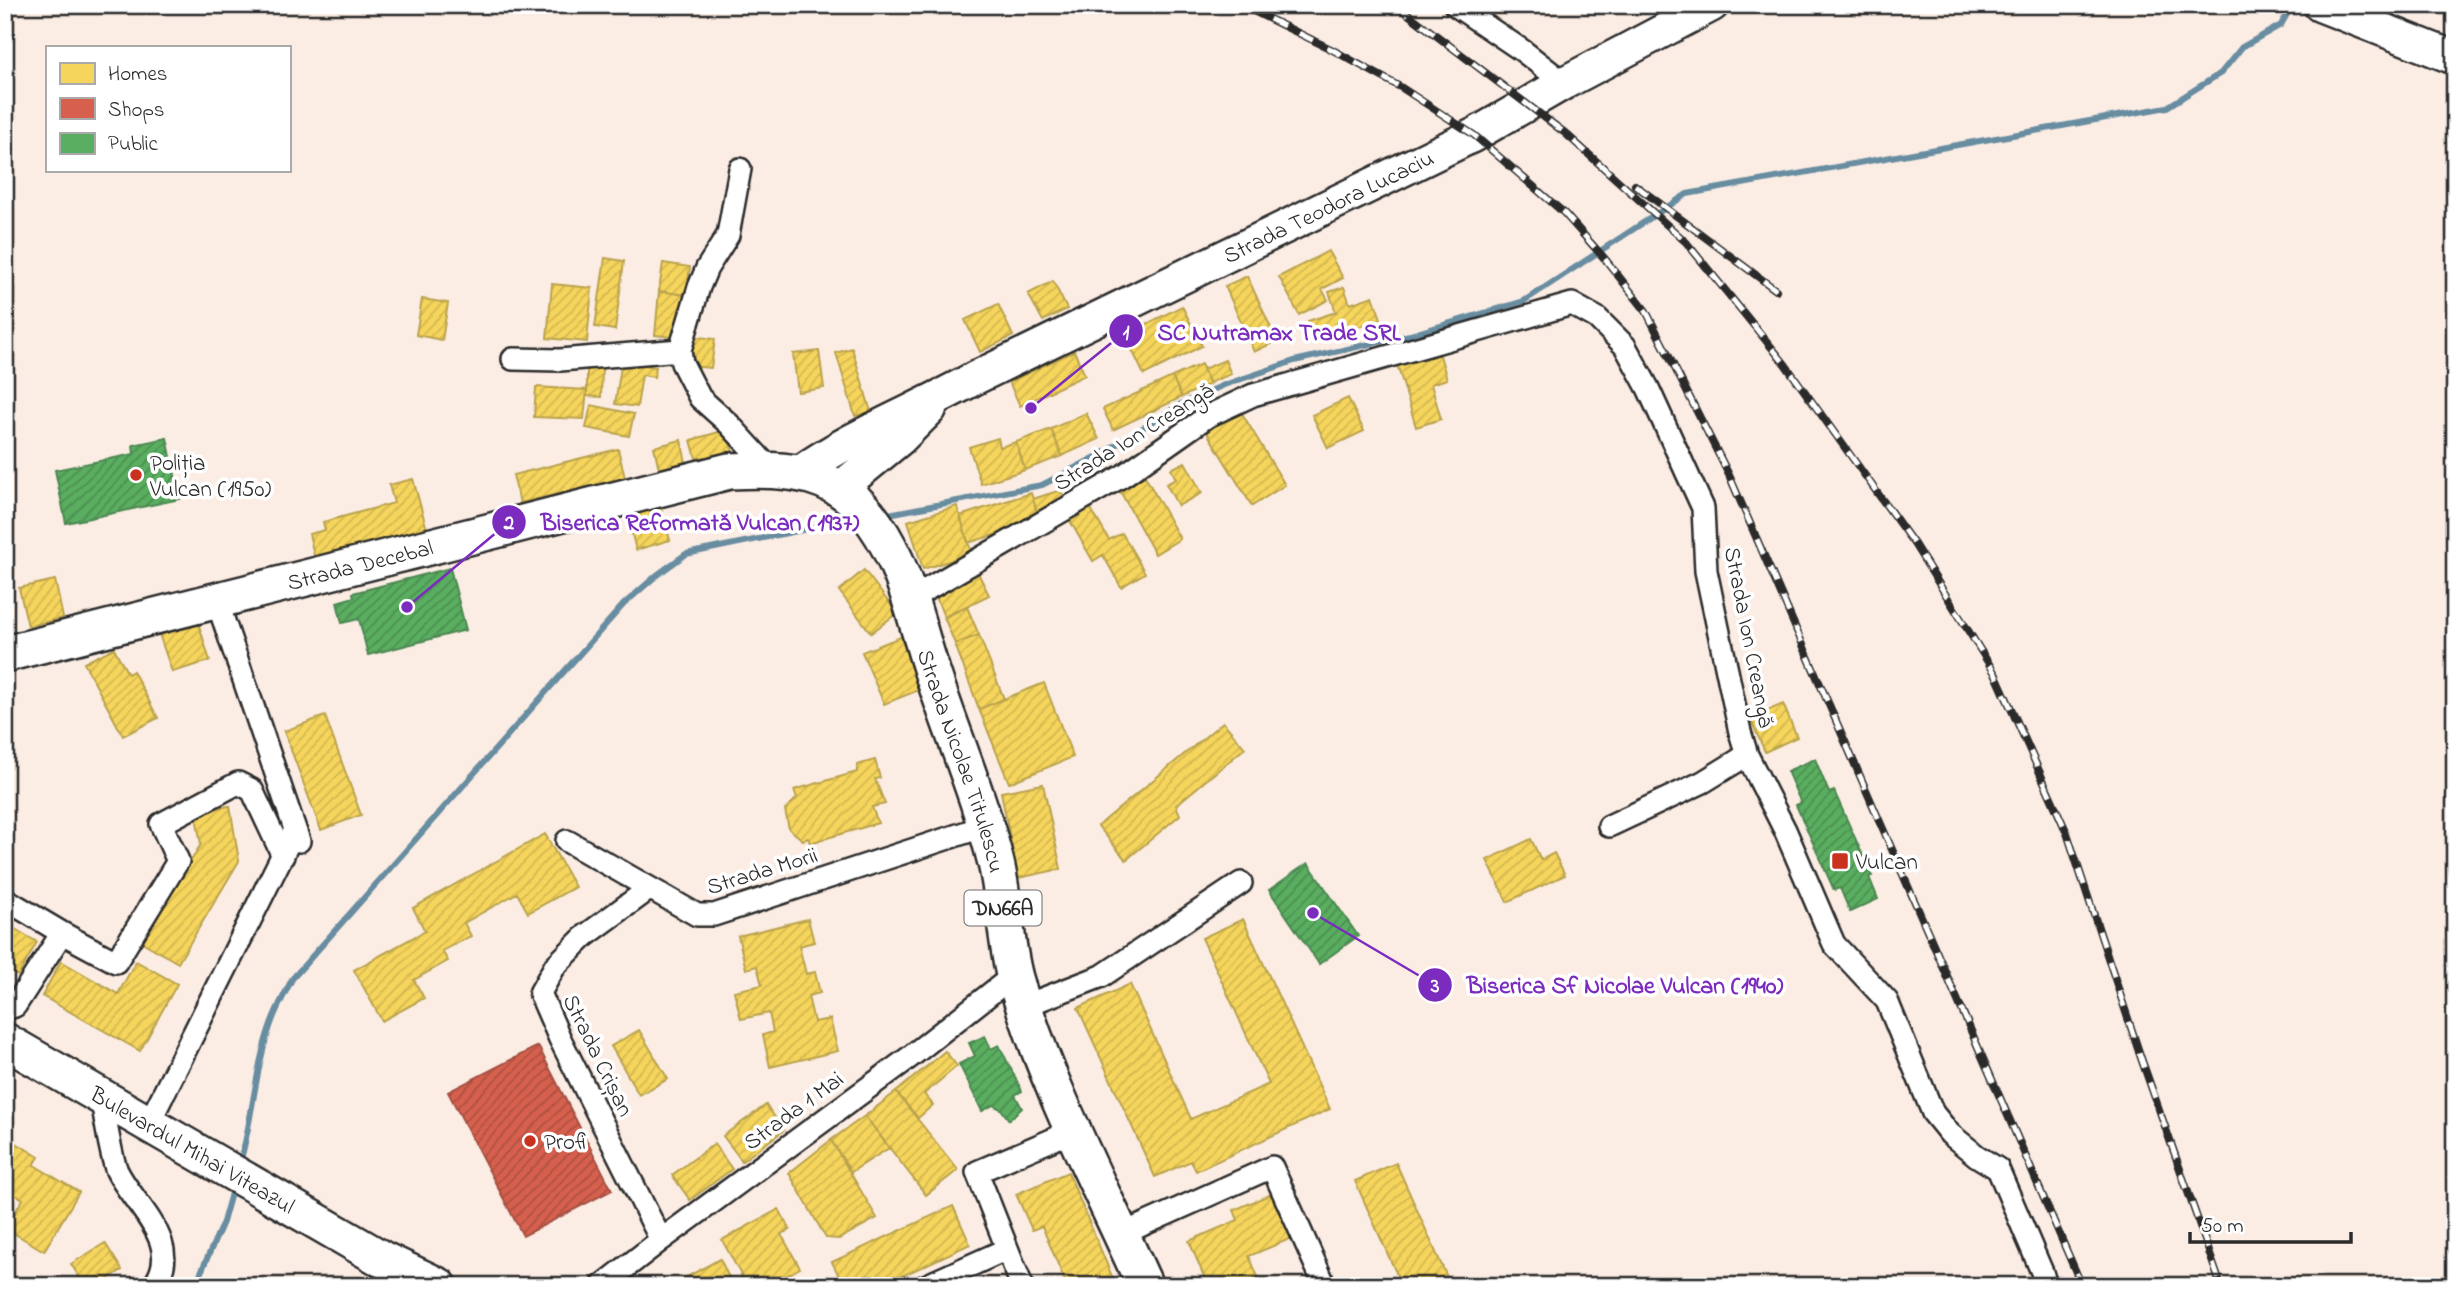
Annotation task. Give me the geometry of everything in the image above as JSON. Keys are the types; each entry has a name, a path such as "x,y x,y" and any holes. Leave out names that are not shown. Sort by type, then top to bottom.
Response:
{"main road":[{"name":"Strada Teodora Lucaciu","path":"784,471 939,398 1474,135 1564,83 1712,5"},
{"path":"2320,5 2455,58"},
{"name":"Strada Teodora Lucaciu","path":"860,508 900,439 939,398"},
{"name":"Strada Decebal","path":"5,654 729,471 784,471"},
{"path":"784,471 817,478 860,508"},
{"name":"Strada Nicolae Titulescu","path":"860,508 912,598 929,661 973,786 996,864 1019,990 1032,1032 1145,1286"},
{"name":"Bulevardul Mihai Viteazul","path":"5,1041 382,1259 439,1286"},
{"name":"Bulevardul Mihai Viteazul","path":"382,1259 405,1286"}],"street":[{"path":"1455,5 1523,51 1564,83"},
{"path":"740,169 728,235 707,268 699,288 680,349 682,363 700,398 784,471"},
{"name":"Strada Ion Creangă","path":"912,598 1124,475 1208,416 1253,395 1572,304 1597,318 1625,346 1648,388 1703,508 1706,571 1747,755 1785,830 1834,944 1886,1001 1933,1113 1950,1133 1977,1156 1998,1169 2033,1248 2046,1286"},
{"path":"513,359 560,360 680,349"},
{"path":"149,1123 292,843 217,601"},
{"path":"1609,826 1703,782 1747,755"},
{"path":"5,900 116,962 178,861 160,824 238,783 251,790 292,843"},
{"name":"Strada Morii","path":"567,841 696,915 714,915 985,826"},
{"name":"Strada 1 Mai","path":"601,1286 910,1057 1019,990 1102,976 1241,883"},
{"name":"Strada Crișan","path":"649,889 585,936 555,966 540,993 560,1039 661,1240"},
{"path":"5,1009 15,1006 62,933"},
{"path":"102,1096 117,1170 151,1221 165,1253 160,1277 153,1286"},
{"path":"1022,1286 976,1172 1075,1130"},
{"path":"1122,1234 1272,1167 1325,1286"},
{"path":"925,1286 1007,1249"}],"building: Homes":[{"path":"1328,251 1343,278 1322,289 1328,300 1299,315 1279,277"},
{"path":"605,258 624,261 615,330 595,327"},
{"path":"663,263 690,267 686,295 659,291"},
{"path":"1247,276 1277,341 1254,352 1225,286"},
{"path":"1053,281 1067,309 1043,321 1028,294"},
{"path":"552,284 592,288 587,342 547,338"},
{"path":"1344,287 1350,304 1373,296 1381,319 1315,342 1308,321 1336,312 1329,292"},
{"path":"659,291 686,295 680,338 655,335"},
{"path":"422,299 448,303 442,340 416,335"},
{"path":"998,304 1013,336 980,352 965,320"},
{"path":"1182,306 1202,346 1144,375 1125,335"},
{"path":"692,336 715,339 711,368 689,366"},
{"path":"852,348 871,412 855,416 836,353"},
{"path":"819,351 824,388 798,392 793,354"},
{"path":"1074,351 1085,375 1020,406 1009,382"},
{"path":"1439,352 1447,379 1431,384 1441,419 1416,427 1397,364"},
{"path":"1225,360 1231,374 1209,383 1203,369"},
{"path":"622,361 656,367 654,377 642,375 637,407 615,404"},
{"path":"1201,364 1210,384 1182,397 1172,377"},
{"path":"587,368 602,368 601,397 587,396"},
{"path":"1172,377 1182,397 1113,430 1103,409"},
{"path":"536,387 587,390 584,419 534,417"},
{"path":"1348,398 1364,431 1328,448 1312,415"},
{"path":"591,405 634,414 629,436 586,428"},
{"path":"1240,410 1285,485 1252,506 1206,431"},
{"path":"1086,413 1099,439 1062,456 1051,429"},
{"path":"1051,429 1062,456 1025,470 1016,442"},
{"path":"726,430 733,452 697,462 691,440"},
{"path":"998,438 1000,447 1016,442 1025,470 981,484 969,447"},
{"path":"681,440 686,462 659,469 654,447"},
{"path":"618,449 625,478 520,503 513,475"},
{"path":"1185,462 1202,493 1178,506 1166,484 1176,479 1171,469"},
{"path":"1145,476 1180,539 1155,554 1120,491"},
{"path":"413,479 428,533 316,563 309,534 325,530 323,522 394,503 389,485"},
{"path":"1061,490 1067,507 1038,516 1033,499"},
{"path":"1031,493 1040,521 968,543 960,516"},
{"path":"660,505 670,540 636,550 627,515"},
{"path":"957,506 972,554 923,569 908,521"},
{"path":"1090,507 1109,540 1122,533 1145,573 1121,587 1103,555 1093,561 1069,519"},
{"path":"864,570 897,613 871,633 839,591"},
{"path":"978,573 989,595 944,617 935,594"},
{"path":"55,580 63,618 28,626 19,588"},
{"path":"967,607 979,635 955,644 944,617"},
{"path":"198,622 210,661 172,672 159,634"},
{"path":"979,635 1004,699 979,709 955,644"},
{"path":"903,636 924,688 884,704 862,652"},
{"path":"114,648 128,674 133,671 158,718 123,736 84,663"},
{"path":"1044,683 1073,757 1009,783 979,709"},
{"path":"1783,704 1797,737 1765,752 1750,718"},
{"path":"325,716 361,815 321,830 284,731"},
{"path":"1223,722 1245,748 1176,805 1180,815 1126,860 1098,826"},
{"path":"875,760 880,778 875,779 885,804 872,807 878,823 810,843 808,838 803,840 789,829 785,810 797,798 794,790 857,772 857,765"},
{"path":"1043,784 1061,869 1018,878 1001,792"},
{"path":"230,806 239,861 178,963 142,942 201,844 195,811"},
{"path":"545,834 575,887 528,913 517,893 464,923 471,936 442,951 448,961 414,980 424,998 382,1021 354,970 425,931 413,908"},
{"path":"1531,839 1541,860 1554,853 1565,875 1507,902 1487,860"},
{"path":"808,919 814,942 799,946 806,974 815,972 820,993 808,996 814,1022 830,1019 838,1051 770,1067 763,1035 773,1032 769,1013 741,1019 734,991 762,985 757,966 746,969 738,936"},
{"path":"1243,919 1330,1109 1196,1171 1191,1161 1155,1177 1078,1008 1130,984 1191,1119 1269,1084 1202,938"},
{"path":"5,923 37,942 18,976 5,969"},
{"path":"61,961 118,994 136,961 177,984 140,1051 42,996"},
{"path":"639,1030 668,1079 639,1095 611,1046"},
{"path":"945,1051 957,1066 924,1094 933,1105 918,1118 896,1092"},
{"path":"896,1092 958,1170 926,1195 865,1116"},
{"path":"766,1105 784,1130 742,1161 723,1136"},
{"path":"865,1116 889,1148 851,1172 831,1140"},
{"path":"5,1136 39,1157 34,1165 79,1192 44,1251 5,1228 23,1199 5,1189"},
{"path":"831,1140 877,1218 839,1239 826,1238 789,1173"},
{"path":"714,1144 732,1169 690,1200 672,1175"},
{"path":"1396,1163 1451,1286 1402,1286 1355,1181"},
{"path":"1068,1172 1116,1286 1067,1286 1042,1226 1032,1230 1016,1194"},
{"path":"1278,1191 1297,1236 1249,1256 1262,1286 1208,1286 1189,1241 1238,1220 1234,1210"},
{"path":"953,1206 970,1244 881,1286 844,1286 832,1262"},
{"path":"779,1209 790,1230 781,1234 800,1268 769,1286 747,1286 722,1240"},
{"path":"105,1243 122,1270 105,1281 108,1286 85,1286 71,1264"},
{"path":"720,1259 733,1286 670,1286"}],"building: Shops":[{"name":"Profi","path":"538,1046 612,1190 523,1236 448,1092"}],"building: Public":[{"path":"167,438 180,499 66,523 55,470 134,454 133,445"},
{"path":"450,568 466,630 368,655 359,619 342,623 337,602 354,597 353,593"},
{"path":"1815,759 1829,793 1834,791 1872,876 1869,877 1878,899 1850,912 1840,888 1834,890 1796,805 1801,803 1787,771"},
{"path":"1308,863 1358,936 1319,964 1269,890"},
{"path":"985,1036 991,1049 999,1045 1022,1091 1015,1095 1022,1108 1009,1120 1001,1109 993,1105 982,1111 959,1064 975,1056 969,1043"}],"waterway":[{"path":"883,515 1042,485 1098,456 1181,404 1224,385 1294,361 1410,335 1524,301 1687,194 2167,107 2221,73 2242,47 2281,25 2292,5"},
{"path":"240,1163 266,1041 275,1013 292,979 624,604 686,554 855,519"},
{"path":"195,1286 223,1222 233,1186"}],"railway":[{"path":"1241,5 1331,49 1402,88 1474,135 1564,213 1646,311 1729,475 2082,1286"},
{"path":"1396,5 1565,133 1686,242 1785,364 1914,544 1996,675 2067,833 2141,1058 2221,1286"},
{"path":"1635,185 1776,290"}],"place":[{"name":"SC Nutramax Trade SRL","path":"1031,408"},
{"name":"Poliția Vulcan (1950)","path":"136,475"},
{"name":"Biserica Reformată Vulcan (1937)","path":"407,607"},
{"name":"Vulcan","path":"1840,861"},
{"name":"Biserica Sf Nicolae Vulcan (1940)","path":"1313,913"},
{"name":"Profi","path":"530,1141"}]}
